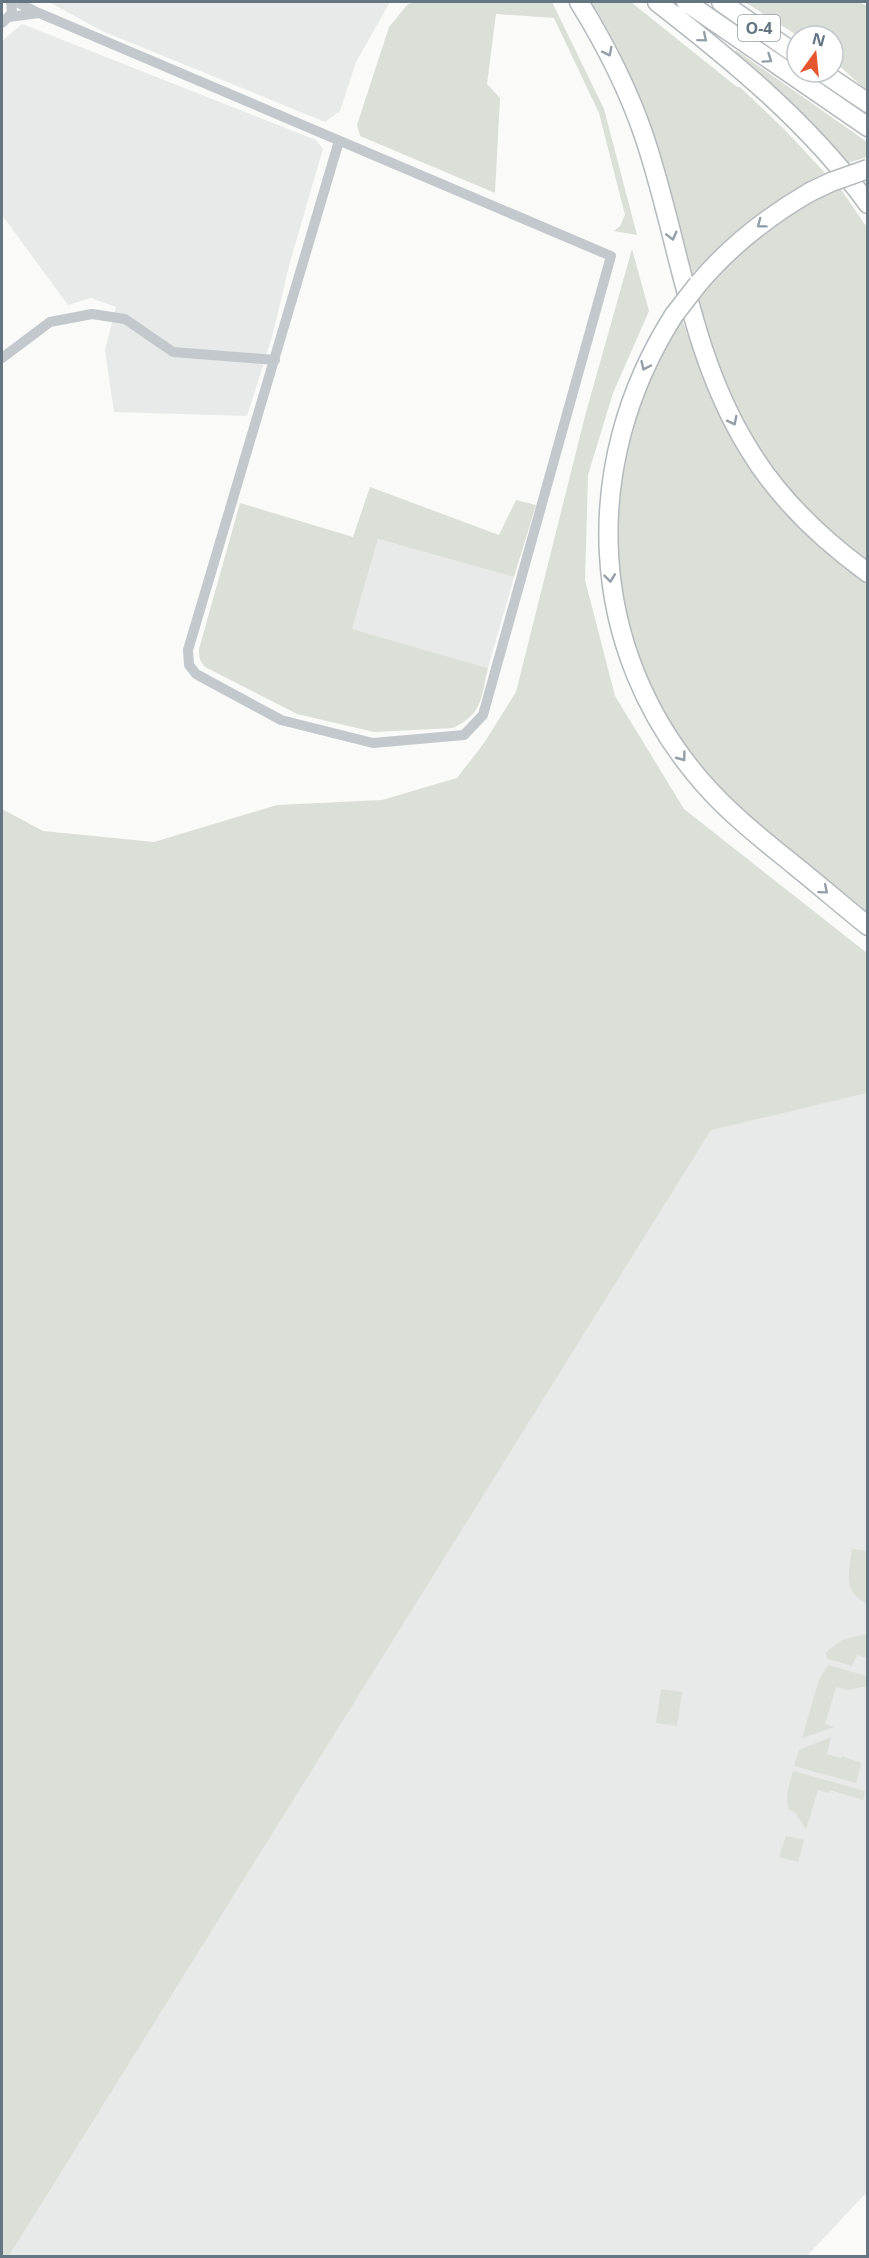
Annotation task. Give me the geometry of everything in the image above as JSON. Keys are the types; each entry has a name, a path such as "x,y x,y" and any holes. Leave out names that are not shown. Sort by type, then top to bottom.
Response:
{"highway":[{"path":"579,2 622,80 644,135 700,342 733,421 761,468 795,510 839,552 867,573"},
{"path":"657,2 780,104 830,157 867,204"},
{"name":"O-4","path":"686,2 867,127"},
{"name":"O-4","path":"721,2 785,47"},
{"path":"839,84 867,103"},
{"path":"867,170 810,192 752,231 720,259 674,315 645,365 623,424 614,462 608,520 609,570 620,627 646,698 667,735 685,762 721,802 867,926"}],"street":[{"path":"5,20 12,7 11,2"},
{"path":"17,2 611,256 483,715 464,735 373,744 310,729 281,720 196,674 189,665 188,650 339,141"},
{"path":"5,20 39,13"},
{"path":"2,358 50,322 92,314 125,319 173,352 275,360"}],"shaded area":[{"path":"49,2 390,2 356,62 340,111 325,122 102,31"},
{"path":"418,2 552,2 604,109 637,235 614,231 620,226 625,215 599,113 554,18 496,14 487,84 500,98 495,193 360,136 357,125 389,27 408,4"},
{"path":"591,2 631,2 737,87 740,87 825,173 788,194 754,218 691,275 663,169 640,100 610,34"},
{"path":"745,2 859,2 867,6 867,91 845,71 845,24 785,24 785,28"},
{"path":"22,24 316,140 323,149 290,262 272,337 247,416 114,412 105,350 116,307 91,298 68,305 2,215 2,41"},
{"path":"736,50 867,142 867,157 845,164 734,54"},
{"path":"840,188 868,229 867,565 813,521 771,469 739,417 712,353 698,299 712,282 711,279 762,231"},
{"path":"632,249 649,311 613,393 588,475 585,580 615,696 684,809 867,953 867,1093 711,1130 9,2256 2,2256 2,809 43,831 154,842 277,805 382,800 457,778 484,743 516,692 585,416"},
{"path":"682,319 717,409 750,467 804,533 845,569 867,584 867,916 747,815 704,770 665,715 636,647 626,612 620,576 617,539 621,465 647,377 658,355"},
{"path":"370,487 499,535 516,500 536,505 514,577 378,539 352,629 488,668 482,696 475,711 463,723 453,728 374,732 297,714 207,668 200,660 199,649 240,503 353,537"},
{"path":"378,539 514,577 488,668 352,629"},
{"path":"867,1093 867,2192 807,2256 9,2256 711,1129"},
{"path":"852,1549 867,1551 867,1604 859,1599 850,1587"},
{"path":"867,1634 867,1658 857,1655 852,1666 828,1659 825,1653 842,1640"},
{"path":"828,1665 867,1676 867,1686 848,1690 836,1687 825,1724 834,1727 802,1738 819,1680"},
{"path":"661,1689 682,1692 677,1726 656,1723"},
{"path":"831,1737 827,1754 841,1758 842,1756 861,1763 856,1783 794,1766 799,1750"},
{"path":"793,1771 865,1791 863,1800 830,1790 829,1793 818,1790 806,1829 794,1811 789,1810 787,1795"},
{"path":"786,1836 804,1840 798,1862 779,1857"}]}
